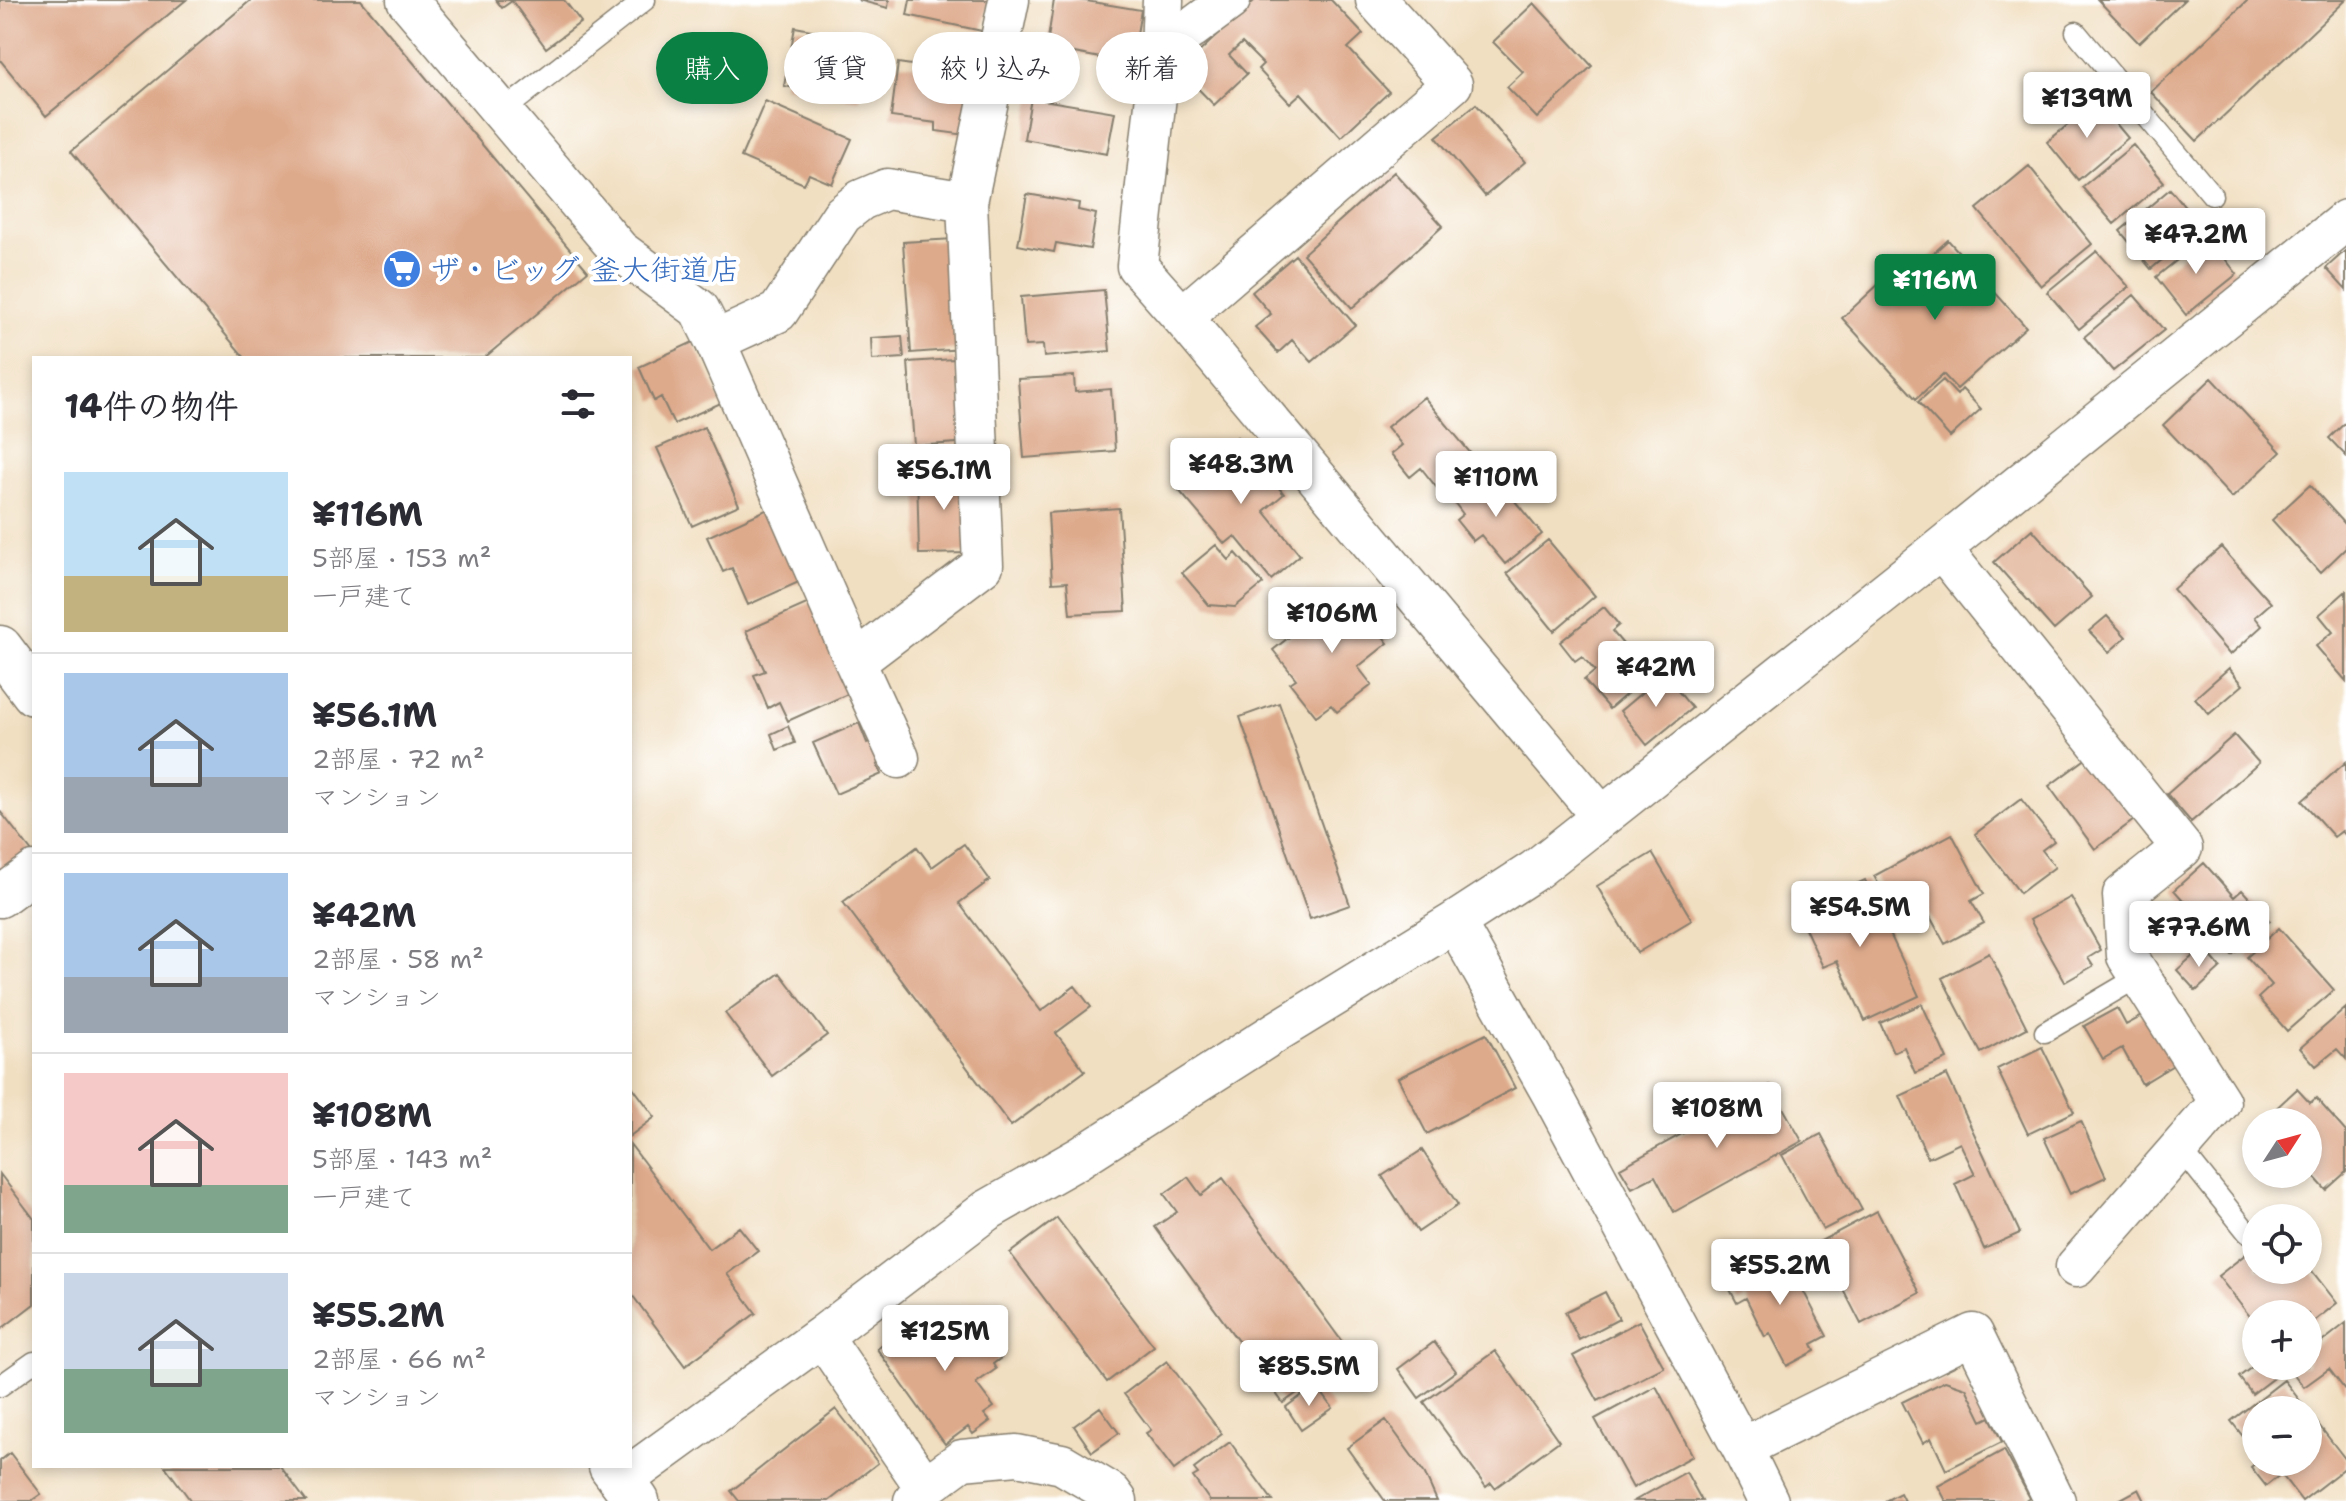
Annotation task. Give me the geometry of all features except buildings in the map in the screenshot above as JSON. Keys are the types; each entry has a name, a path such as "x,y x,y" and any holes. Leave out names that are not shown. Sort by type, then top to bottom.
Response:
{"street":[{"path":"407,0 619,250 699,309 899,758"},
{"path":"855,662 983,565 967,202 1009,0"},
{"path":"1162,32 1163,0"},
{"path":"1187,32 1230,0"},
{"path":"1182,317 1452,84 1376,0"},
{"path":"1155,104 1137,266 1602,817"},
{"path":"715,341 778,312 842,215 861,200 887,189 967,202"},
{"path":"616,1487 986,1211 1079,1158 1535,870 1941,548 2346,220"},
{"path":"1941,548 2182,848 2123,895 2127,956 2220,1102 2076,1267"},
{"path":"0,648 32,690"},
{"path":"0,897 32,873"},
{"path":"1455,922 1552,1094 1768,1501"},
{"path":"1742,1448 1973,1334 2055,1501"},
{"path":"822,1336 919,1494 962,1460 1017,1455 1062,1464 1111,1493 1117,1501"}],"lane":[{"path":"503,111 645,0"},
{"path":"2076,32 2212,195"},
{"path":"2045,1032 2140,976"},
{"path":"2180,1148 2242,1226"},
{"path":"0,1386 32,1363"}],"place":[{"name":"ザ・ビッグ 釜大街道店","path":"402,269"}]}
